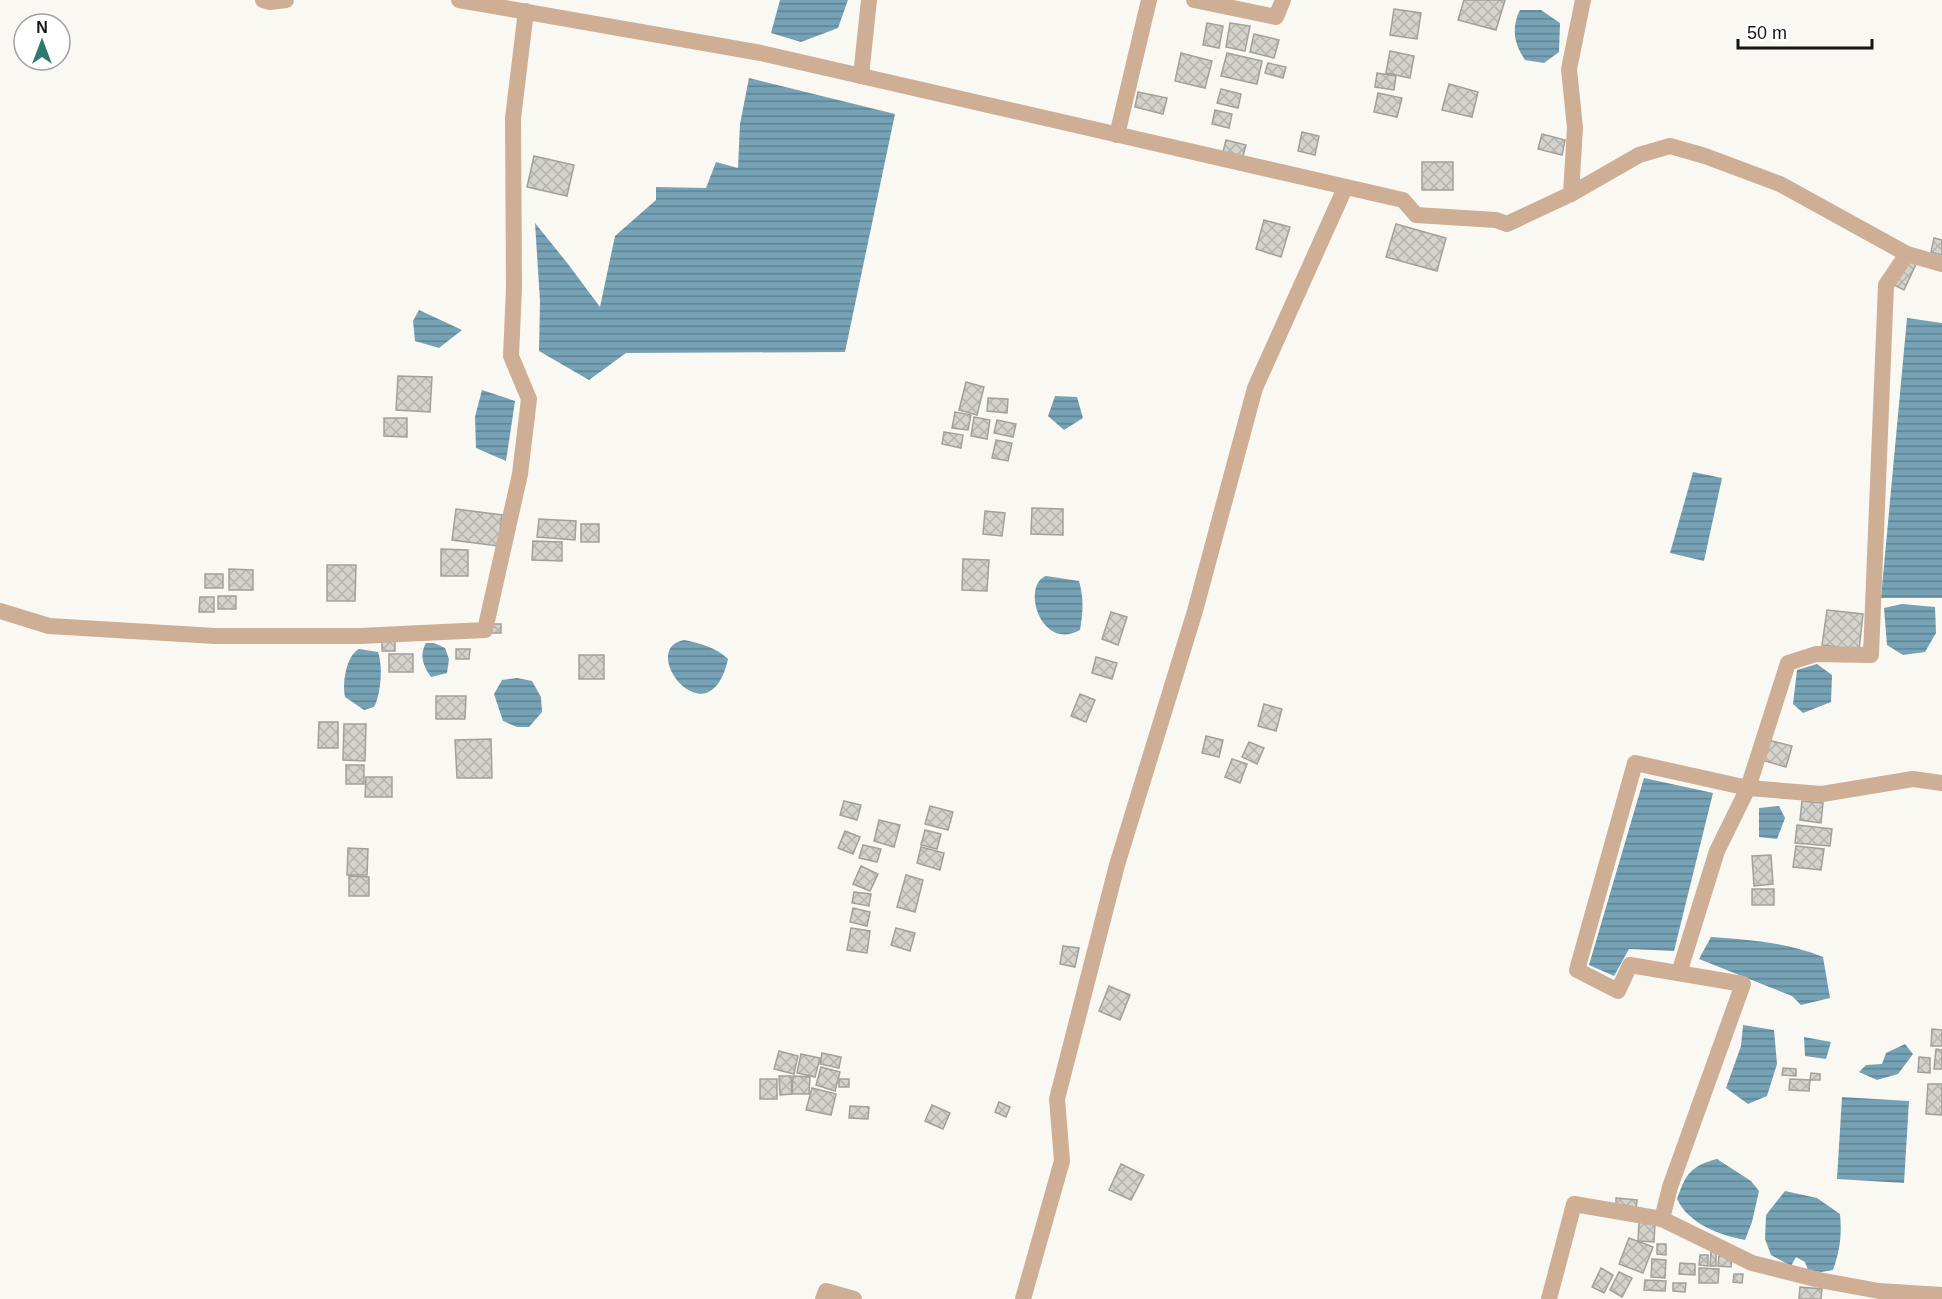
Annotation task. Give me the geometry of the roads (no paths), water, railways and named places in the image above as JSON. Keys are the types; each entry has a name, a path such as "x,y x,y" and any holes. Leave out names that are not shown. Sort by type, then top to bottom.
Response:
{"street":[{"path":"263,0 270,2 286,0"},
{"path":"459,0 761,53 1404,200 1416,215 1496,220 1507,224 1570,194 1639,155 1670,146 1706,156 1780,184 1907,254 1942,264"},
{"path":"861,76 869,0"},
{"path":"1117,135 1149,0"},
{"path":"1194,0 1276,17 1283,0"},
{"path":"1570,194 1575,128 1569,69 1583,0"},
{"path":"0,611 49,626 215,636 360,636 485,630 520,474 529,399 511,356 514,288 513,118 526,11"},
{"path":"1023,1299 1062,1161 1056,1100 1117,866 1195,611 1255,388 1345,188"},
{"path":"1679,974 1717,851 1748,788 1788,663 1816,654 1871,655 1886,285 1907,254"},
{"path":"1662,1219 1670,1187 1743,984 1630,965 1618,992 1577,970 1635,763 1748,788 1822,794 1913,779 1942,783"},
{"path":"1549,1299 1574,1204 1662,1219 1752,1263 1819,1280 1879,1291 1942,1295"},
{"path":"823,1299 826,1291 854,1299"}],"water":[{"path":"780,0 848,0 838,28 801,42 771,33"},
{"path":"1520,10 1541,10 1560,23 1559,52 1544,63 1525,60 1518,48 1515,23"},
{"path":"749,78 895,114 845,352 626,353 589,380 539,351 540,301 535,223 600,307 615,236 656,200 656,187 706,188 716,162 738,168 740,124"},
{"path":"419,310 462,330 439,348 415,341 413,321"},
{"path":"1907,318 1942,323 1942,598 1881,598"},
{"path":"482,390 515,401 506,461 476,448 475,417"},
{"path":"1055,396 1077,397 1083,418 1064,430 1048,416"},
{"path":"1693,472 1722,478 1704,561 1670,553"},
{"path":"1046,576 1079,581 1082,594 1080,630 1066,634 1054,632 1045,625 1035,603 1035,591 1039,582"},
{"path":"1902,604 1935,607 1936,633 1925,652 1903,655 1887,645 1884,608"},
{"path":"684,640 708,647 728,659 719,683 706,693 693,692 681,684 672,672 668,659 671,647"},
{"path":"426,643 434,643 445,648 449,659 447,673 431,677 423,660"},
{"path":"359,649 378,652 381,672 380,688 374,707 364,710 345,697 344,691 348,664"},
{"path":"1817,664 1832,675 1831,702 1803,713 1793,704 1797,670"},
{"path":"517,678 532,681 541,697 542,712 529,727 517,727 503,721 494,694 502,680"},
{"path":"1644,778 1713,793 1674,951 1629,949 1614,976 1589,965"},
{"path":"1779,806 1785,818 1777,839 1759,837 1759,808"},
{"path":"1711,937 1781,945 1823,957 1830,998 1801,1005 1792,996 1699,959"},
{"path":"1743,1025 1774,1030 1777,1064 1767,1096 1748,1104 1726,1088 1741,1046"},
{"path":"1804,1037 1831,1042 1826,1059 1805,1056"},
{"path":"1905,1044 1913,1054 1898,1074 1877,1080 1859,1072 1866,1065 1882,1064 1886,1053"},
{"path":"1842,1097 1909,1101 1904,1183 1837,1179"},
{"path":"1717,1159 1751,1181 1759,1191 1745,1240 1725,1235 1697,1222 1682,1208 1677,1199 1683,1183 1695,1168"},
{"path":"1785,1191 1817,1198 1840,1214 1840,1242 1833,1270 1821,1272 1808,1270 1805,1262 1796,1257 1791,1266 1771,1255 1765,1239 1766,1215"}]}
